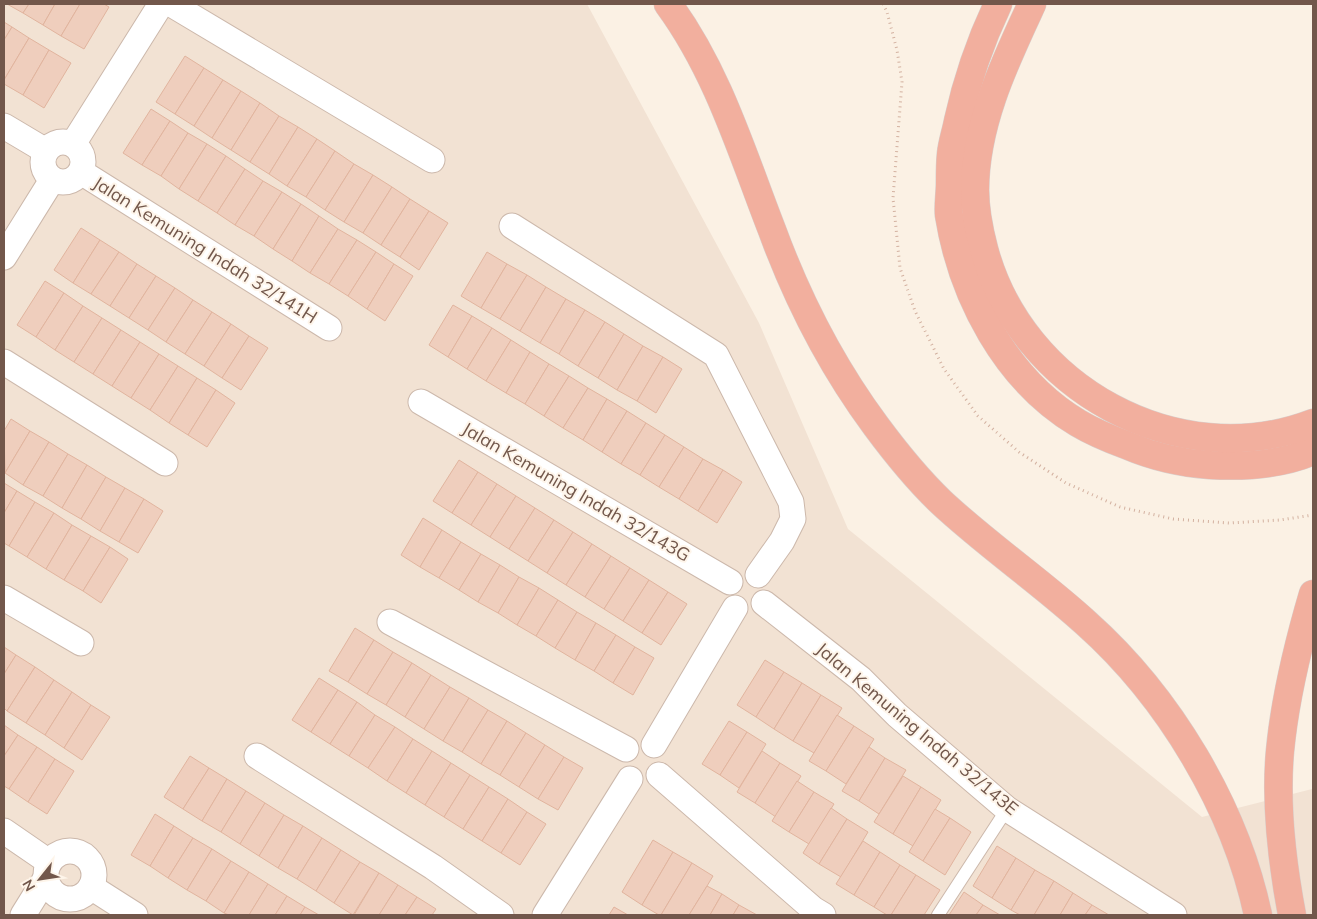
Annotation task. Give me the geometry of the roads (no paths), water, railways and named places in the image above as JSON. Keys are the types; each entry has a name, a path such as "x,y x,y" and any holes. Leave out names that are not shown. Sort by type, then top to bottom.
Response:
{"highway":[{"path":"668,4 680,20 713,78 738,138 773,234 811,320 840,372 874,424 909,469 942,502 1087,623 1143,680 1163,707 1202,768 1218,800 1239,846 1258,915"},
{"path":"998,4 981,40 964,92 951,154 949,213 959,262 976,303 991,332 1014,366 1040,395 1077,422 1154,457 1190,464 1238,467 1294,459 1313,452"},
{"path":"1032,4 1008,56 986,115 978,156 975,190 978,228 988,265 1010,313 1058,372 1090,396 1119,412 1145,423 1205,437 1236,439 1293,431 1313,423"},
{"path":"1292,915 1285,878 1280,810 1280,752 1288,693 1301,634 1313,594"}],"street":[{"path":"73,144 161,4"},
{"path":"171,4 432,160"},
{"path":"4,126 46,151"},
{"path":"55,143 73,144 78,148 83,160 81,172 71,181 58,182 52,180 47,175 42,163 46,151 55,143"},
{"name":"Jalan Kemuning Indah 32/141H","path":"81,172 330,328"},
{"path":"4,257 52,180"},
{"path":"512,226 716,355 791,502 793,519 782,541 758,575"},
{"path":"4,362 165,463"},
{"name":"Jalan Kemuning Indah 32/143G","path":"421,402 730,582"},
{"path":"746,572 758,575 763,579 767,591 764,603 754,611 741,611 735,608 729,598 728,588 730,582 734,577 746,572"},
{"path":"4,598 81,643"},
{"name":"Jalan Kemuning Indah 32/143E","path":"764,603 860,679 924,739 1007,809 1174,915"},
{"path":"654,745 735,608"},
{"path":"390,622 626,749"},
{"path":"642,741 654,745 659,750 663,762 659,774 649,782 636,782 630,779 622,768 622,755 626,749 630,745 642,741"},
{"path":"257,756 433,867 501,915"},
{"path":"659,774 813,909 823,915"},
{"path":"545,915 630,779"},
{"path":"4,831 47,870 48,886 53,892 66,898 135,915"},
{"path":"23,915 54,856 67,850 82,854 88,858 92,865 93,880 76,900"}],"lane":[{"path":"938,915 1007,809"}]}
